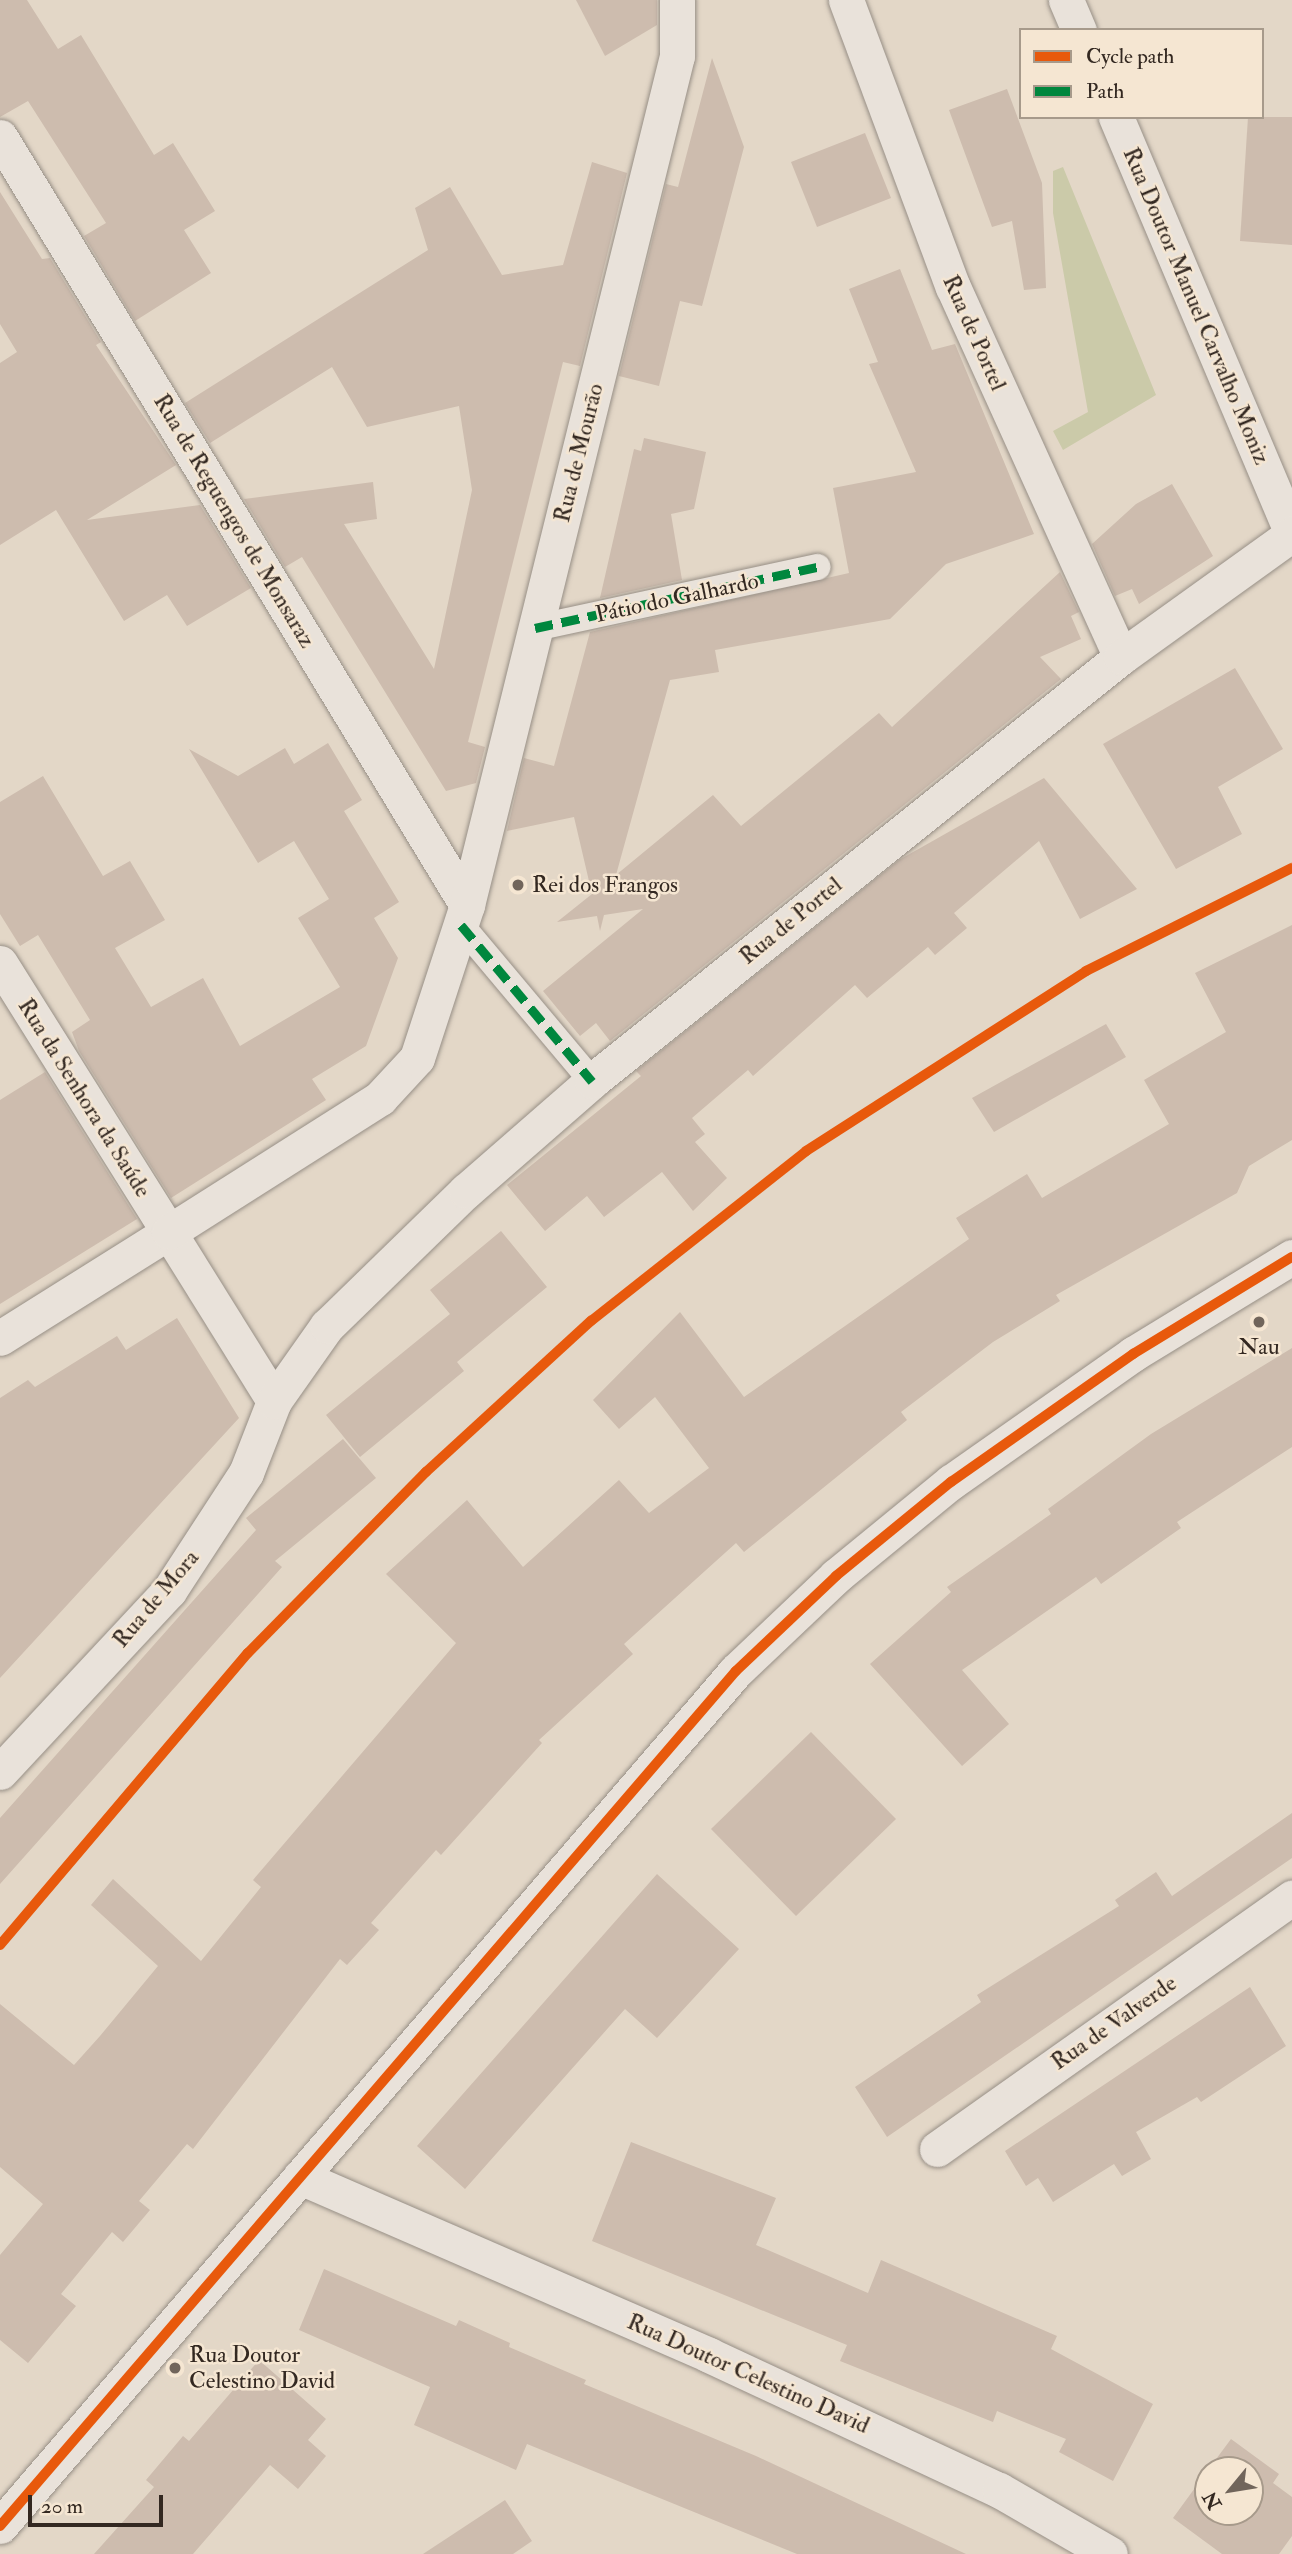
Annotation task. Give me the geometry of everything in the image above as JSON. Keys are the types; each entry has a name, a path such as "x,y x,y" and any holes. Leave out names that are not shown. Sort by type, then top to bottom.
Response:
{"street":[{"name":"Rua de Mourão","path":"0,1338 399,1082 417,1058 464,915 677,56 677,0"},
{"name":"Rua de Portel","path":"846,0 953,287 1121,657"},
{"path":"1066,0 1078,28"},
{"name":"Rua Doutor Manuel Carvalho Moniz","path":"1117,119 1292,533"},
{"name":"Rua de Reguengos de Monsaraz","path":"0,137 464,915"},
{"name":"Rua de Portel","path":"466,1191 592,1081 1121,657 1292,533"},
{"name":"Pátio do Galhardo","path":"535,628 818,567"},
{"path":"464,915 592,1081"},
{"name":"Rua da Senhora da Saúde","path":"0,963 274,1401"},
{"name":"Rua de Mora","path":"0,1772 169,1591 246,1473 274,1401 327,1326 466,1191"},
{"path":"0,2526 736,1671 836,1576 951,1482 1133,1354 1292,1257"},
{"name":"Rua de Valverde","path":"937,2149 1292,1898"},
{"name":"Rua Doutor Celestino David","path":"300,2176 709,2354 987,2484 1110,2554"}],"green space":[{"path":"1063,167 1156,395 1063,450 1053,431 1088,412 1053,213 1053,171"}],"building":[{"path":"0,0 27,0 58,49 81,35 154,155 173,143 215,211 184,230 211,273 135,321 84,236 106,223 28,101 0,117"},
{"path":"576,0 657,0 657,25 605,56"},
{"path":"712,58 744,147 702,306 680,301 659,386 619,376 666,184 678,187"},
{"path":"1007,89 1042,183 1046,288 1024,290 1012,221 992,227 949,110"},
{"path":"1292,117 1292,245 1240,241 1248,119"},
{"path":"865,133 891,198 817,227 791,162"},
{"path":"592,162 627,173 580,366 563,362 468,742 485,747 476,783 446,791 302,557 285,567 244,499 373,482 377,519 344,524 434,669 472,490 459,406 367,427 332,367 210,443 185,403 428,250 415,208 450,187 502,275 563,265"},
{"path":"0,192 42,259 50,258 101,342 96,345 176,465 87,520 200,505 251,588 187,626 167,595 124,621 56,510 0,545 0,363 17,352 0,324"},
{"path":"900,269 932,350 955,344 1034,534 946,564 890,619 715,650 719,672 670,680 616,875 713,795 741,826 879,713 892,727 1060,572 1079,612 1071,616 1081,639 1040,657 1061,679 610,1041 596,1023 580,1036 543,991 643,909 604,915 600,931 597,916 557,922 592,894 574,817 507,831 524,758 554,766 590,632 849,573 833,488 916,472 869,364 878,362 849,289"},
{"path":"644,438 706,452 694,509 671,514 682,580 600,598 634,449 641,451"},
{"path":"1172,484 1213,556 1139,604 1132,589 1115,596 1092,544 1136,504"},
{"path":"1235,668 1283,749 1218,787 1242,834 1176,869 1103,744"},
{"path":"328,743 362,800 344,811 399,902 374,918 398,958 366,1046 312,1079 326,1100 171,1198 79,1051 72,1032 90,1020 38,935 20,946 0,914 0,802 43,776 103,876 130,861 165,920 115,948 151,1007 203,978 240,1046 340,987 298,918 329,899 294,841 258,863 189,749 238,776 285,748 294,764"},
{"path":"1044,778 1137,889 1080,919 1039,841 954,913 967,928 935,955 928,947 867,998 855,985 753,1076 748,1070 692,1118 705,1134 695,1142 727,1178 693,1211 662,1172 604,1217 587,1196 545,1231 507,1185 641,1076 636,1071 899,860"},
{"path":"1292,925 1292,1140 1249,1166 1237,1193 1056,1295 1060,1301 993,1342 901,1412 907,1420 744,1552 736,1543 624,1644 633,1654 539,1740 542,1743 441,1855 436,1850 371,1923 379,1930 347,1965 340,1959 193,2149 187,2144 139,2201 150,2210 123,2242 112,2232 61,2294 76,2306 28,2363 0,2340 0,2255 43,2204 0,2167 0,2004 74,2065 158,1966 91,1905 113,1879 201,1961 261,1887 253,1880 456,1643 386,1574 467,1500 523,1567 619,1480 649,1513 709,1468 655,1397 619,1429 593,1400 680,1312 744,1397 969,1239 956,1218 1027,1174 1042,1198 1169,1124 1144,1080 1226,1032 1195,973"},
{"path":"1106,1024 1126,1057 994,1132 972,1098"},
{"path":"45,1072 137,1219 0,1304 0,1100"},
{"path":"501,1231 547,1287 457,1362 464,1371 360,1457 326,1415 450,1314 430,1290"},
{"path":"177,1318 239,1418 0,1678 0,1398 28,1380 35,1387 117,1336 126,1350"},
{"path":"1292,1348 1292,1447 1177,1522 1181,1528 1101,1584 1096,1577 962,1670 1009,1724 962,1766 870,1664 951,1592 947,1587 1051,1514 1048,1509 1151,1434"},
{"path":"343,1439 376,1478 275,1561 282,1567 0,1884 0,1818 256,1530 246,1518"},
{"path":"811,1732 896,1819 796,1916 711,1829"},
{"path":"1292,1813 1292,1858 887,2137 855,2087 981,2002 977,1995 1119,1906 1115,1900 1156,1872 1172,1896"},
{"path":"657,1874 739,1949 657,2038 625,2009 465,2189 417,2146"},
{"path":"1250,1987 1286,2046 1201,2102 1197,2097 1136,2132 1151,2159 1122,2176 1114,2164 1053,2202 1038,2178 1026,2186 1005,2151"},
{"path":"631,2142 776,2198 756,2245 868,2293 881,2260 1057,2336 1051,2349 1153,2404 1113,2481 1059,2452 1066,2439 997,2411 993,2422 840,2361 847,2345 592,2241"},
{"path":"324,2269 456,2326 459,2320 510,2343 509,2347 586,2380 584,2384 756,2456 966,2554 797,2554 527,2444 516,2470 414,2425 430,2387 299,2330"},
{"path":"259,2360 326,2419 308,2440 326,2456 298,2489 270,2465 193,2554 94,2554 154,2487 146,2480 183,2436 189,2441"},
{"path":"1231,2439 1254,2456 1218,2456"},
{"path":"1264,2463 1279,2474 1273,2483 1292,2497 1292,2536 1279,2554 1222,2554 1173,2518 1194,2489 1194,2526 1264,2526"},
{"path":"505,2500 532,2541 513,2554 423,2554"}],"marked path":[{"path":"535,628 818,567"},
{"path":"461,925 592,1081"}],"cycle path":[{"path":"0,1945 248,1653 426,1472 591,1321 806,1151 1086,971 1292,868"},
{"path":"0,2526 736,1671 836,1576 951,1482 1133,1354 1292,1257"}],"place":[{"name":"Rei dos Frangos","path":"518,885"},
{"name":"Nau","path":"1259,1322"},
{"name":"Rua Doutor Celestino David","path":"175,2368"}]}
